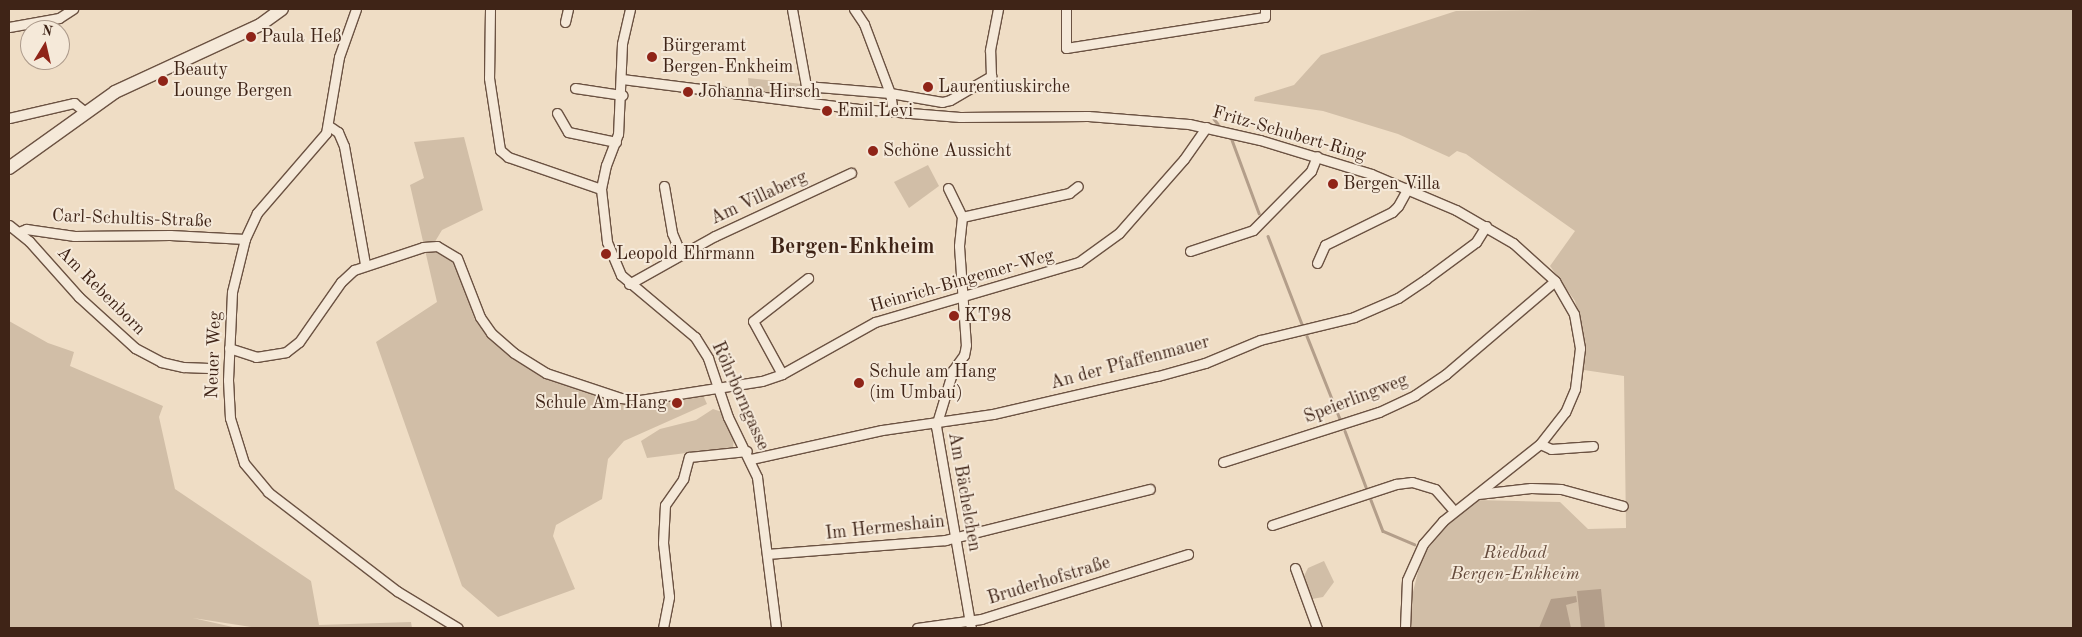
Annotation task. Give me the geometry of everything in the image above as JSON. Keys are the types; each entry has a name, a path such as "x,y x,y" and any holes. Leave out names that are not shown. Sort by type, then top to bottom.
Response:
{"main road":[{"path":"9,168 115,92 268,21 282,9"}],"street":[{"path":"9,27 58,18 73,9"},
{"name":"Neuer Weg","path":"356,9 339,57 329,126 318,146 257,213 244,238 232,292 229,348 230,418 240,455 254,477 268,492 397,591 458,628"},
{"path":"490,9 489,78 500,150 508,157 601,189"},
{"path":"565,22 568,9"},
{"name":"Röhrborngasse","path":"630,9 622,44 622,95 616,142 606,165 601,189 607,242 616,266 629,284 695,337 708,358 728,417 751,460 761,495 776,628"},
{"path":"792,9 806,86 804,102"},
{"path":"854,9 864,24 890,93 893,112"},
{"path":"806,86 890,93 942,102 991,76 990,50 998,9"},
{"path":"1066,9 1066,48 1265,17 1265,9"},
{"name":"Fritz-Schubert-Ring","path":"622,79 893,112 946,116 1055,116 1161,120 1206,127 1317,156 1408,188 1486,226 1529,255 1555,281 1576,322 1580,366 1568,406 1540,444 1454,511 1430,535 1413,562 1405,591 1405,628"},
{"path":"575,88 622,95"},
{"path":"9,118 74,103 85,112"},
{"path":"557,113 568,132 616,142"},
{"path":"329,126 338,132 344,146 365,264"},
{"name":"Heinrich-Bingemer-Weg","path":"229,348 256,357 286,352 299,342 348,274 365,264 423,247 448,250 461,264 476,308 491,333 530,365 554,376 621,398 640,400 762,381 782,374 868,325 1058,270 1096,252 1119,233 1184,158 1206,127"},
{"path":"1190,251 1253,230 1311,170 1317,156"},
{"name":"Am Villaberg","path":"629,284 681,254 851,173"},
{"path":"664,186 672,233 681,254"},
{"path":"948,188 962,217 1069,192 1078,186"},
{"path":"1317,263 1325,245 1392,212 1398,206 1408,188"},
{"name":"Am Bächelchen","path":"962,217 959,246 965,296 966,350 953,370 937,422 954,537 970,625"},
{"name":"Am Rebenborn","path":"9,225 19,232 79,297 135,348 161,362 183,367 209,368"},
{"name":"An der Pfaffenmauer","path":"751,460 882,430 993,414 1172,373 1205,363 1260,340 1354,317 1398,298 1426,280 1476,242 1486,226"},
{"name":"Carl-Schultis-Straße","path":"19,232 26,229 74,236 170,235 244,238"},
{"path":"782,374 754,321 808,278"},
{"name":"Speierlingweg","path":"1223,462 1379,412 1416,395 1446,374 1555,281"},
{"path":"1540,444 1551,449 1593,446"},
{"path":"663,628 668,597 663,543 664,507 683,479 689,457 747,451"},
{"path":"1272,525 1396,484 1412,482 1435,489 1454,511"},
{"path":"1476,494 1531,488 1561,489 1623,506"},
{"name":"Im Hermeshain","path":"768,554 954,537 1150,489"},
{"name":"Bruderhofstraße","path":"917,628 970,625 1188,554"},
{"path":"1295,568 1317,628"}],"green space":[{"name":"Riedbad Bergen-Enkheim","path":"2073,9 2073,628 1410,628 1409,608 1422,556 1457,514 1477,500 1560,502 1588,529 1626,528 1624,376 1584,370 1583,332 1575,301 1550,266 1575,231 1466,154 1457,151 1449,157 1398,134 1323,111 1254,101 1255,97 1294,85 1321,55 1456,11"},
{"path":"748,78 802,84 801,95 749,91"},
{"path":"464,137 483,210 442,230 430,250 438,252 454,262 475,320 495,343 529,368 620,401 640,405 703,395 707,404 624,441 608,459 602,499 556,525 553,536 575,589 498,617 462,586 376,342 437,302 410,185 424,178 414,142"},
{"path":"928,165 939,186 909,208 894,182"},
{"path":"9,321 48,343 74,352 70,366 163,406 159,417 175,489 311,581 319,625 411,622 412,628 258,628 193,618 237,628 9,628"},
{"path":"713,409 722,412 734,438 733,447 647,458 641,441 660,429 696,420"},
{"path":"1324,561 1334,582 1323,597 1312,599 1304,576 1308,568"}],"shaded area":[{"path":"1601,589 1605,628 1581,628 1577,591"},
{"path":"1576,596 1577,602 1566,605 1571,628 1539,628 1551,599"}],"waterway":[{"path":"1214,119 1218,124"},
{"path":"1232,140 1259,213"},
{"path":"1268,236 1302,324"},
{"path":"1307,336 1340,419"},
{"path":"1345,431 1366,487"},
{"path":"1371,500 1383,531 1414,544"}],"place":[{"name":"Paula Heß","path":"251,37"},
{"name":"Bürgeramt Bergen-Enkheim","path":"652,57"},
{"name":"Beauty Lounge Bergen","path":"163,81"},
{"name":"Laurentiuskirche","path":"928,87"},
{"name":"Johanna Hirsch","path":"688,92"},
{"name":"Emil Levi","path":"827,111"},
{"name":"Schöne Aussicht","path":"873,151"},
{"name":"Bergen Villa","path":"1333,184"},
{"name":"Leopold Ehrmann","path":"606,254"},
{"name":"KT98","path":"954,316"},
{"name":"Schule am Hang (im Umbau)","path":"859,383"},
{"name":"Schule Am Hang","path":"677,403"}],"district":[{"name":"Bergen-Enkheim","path":"852,248"}]}
